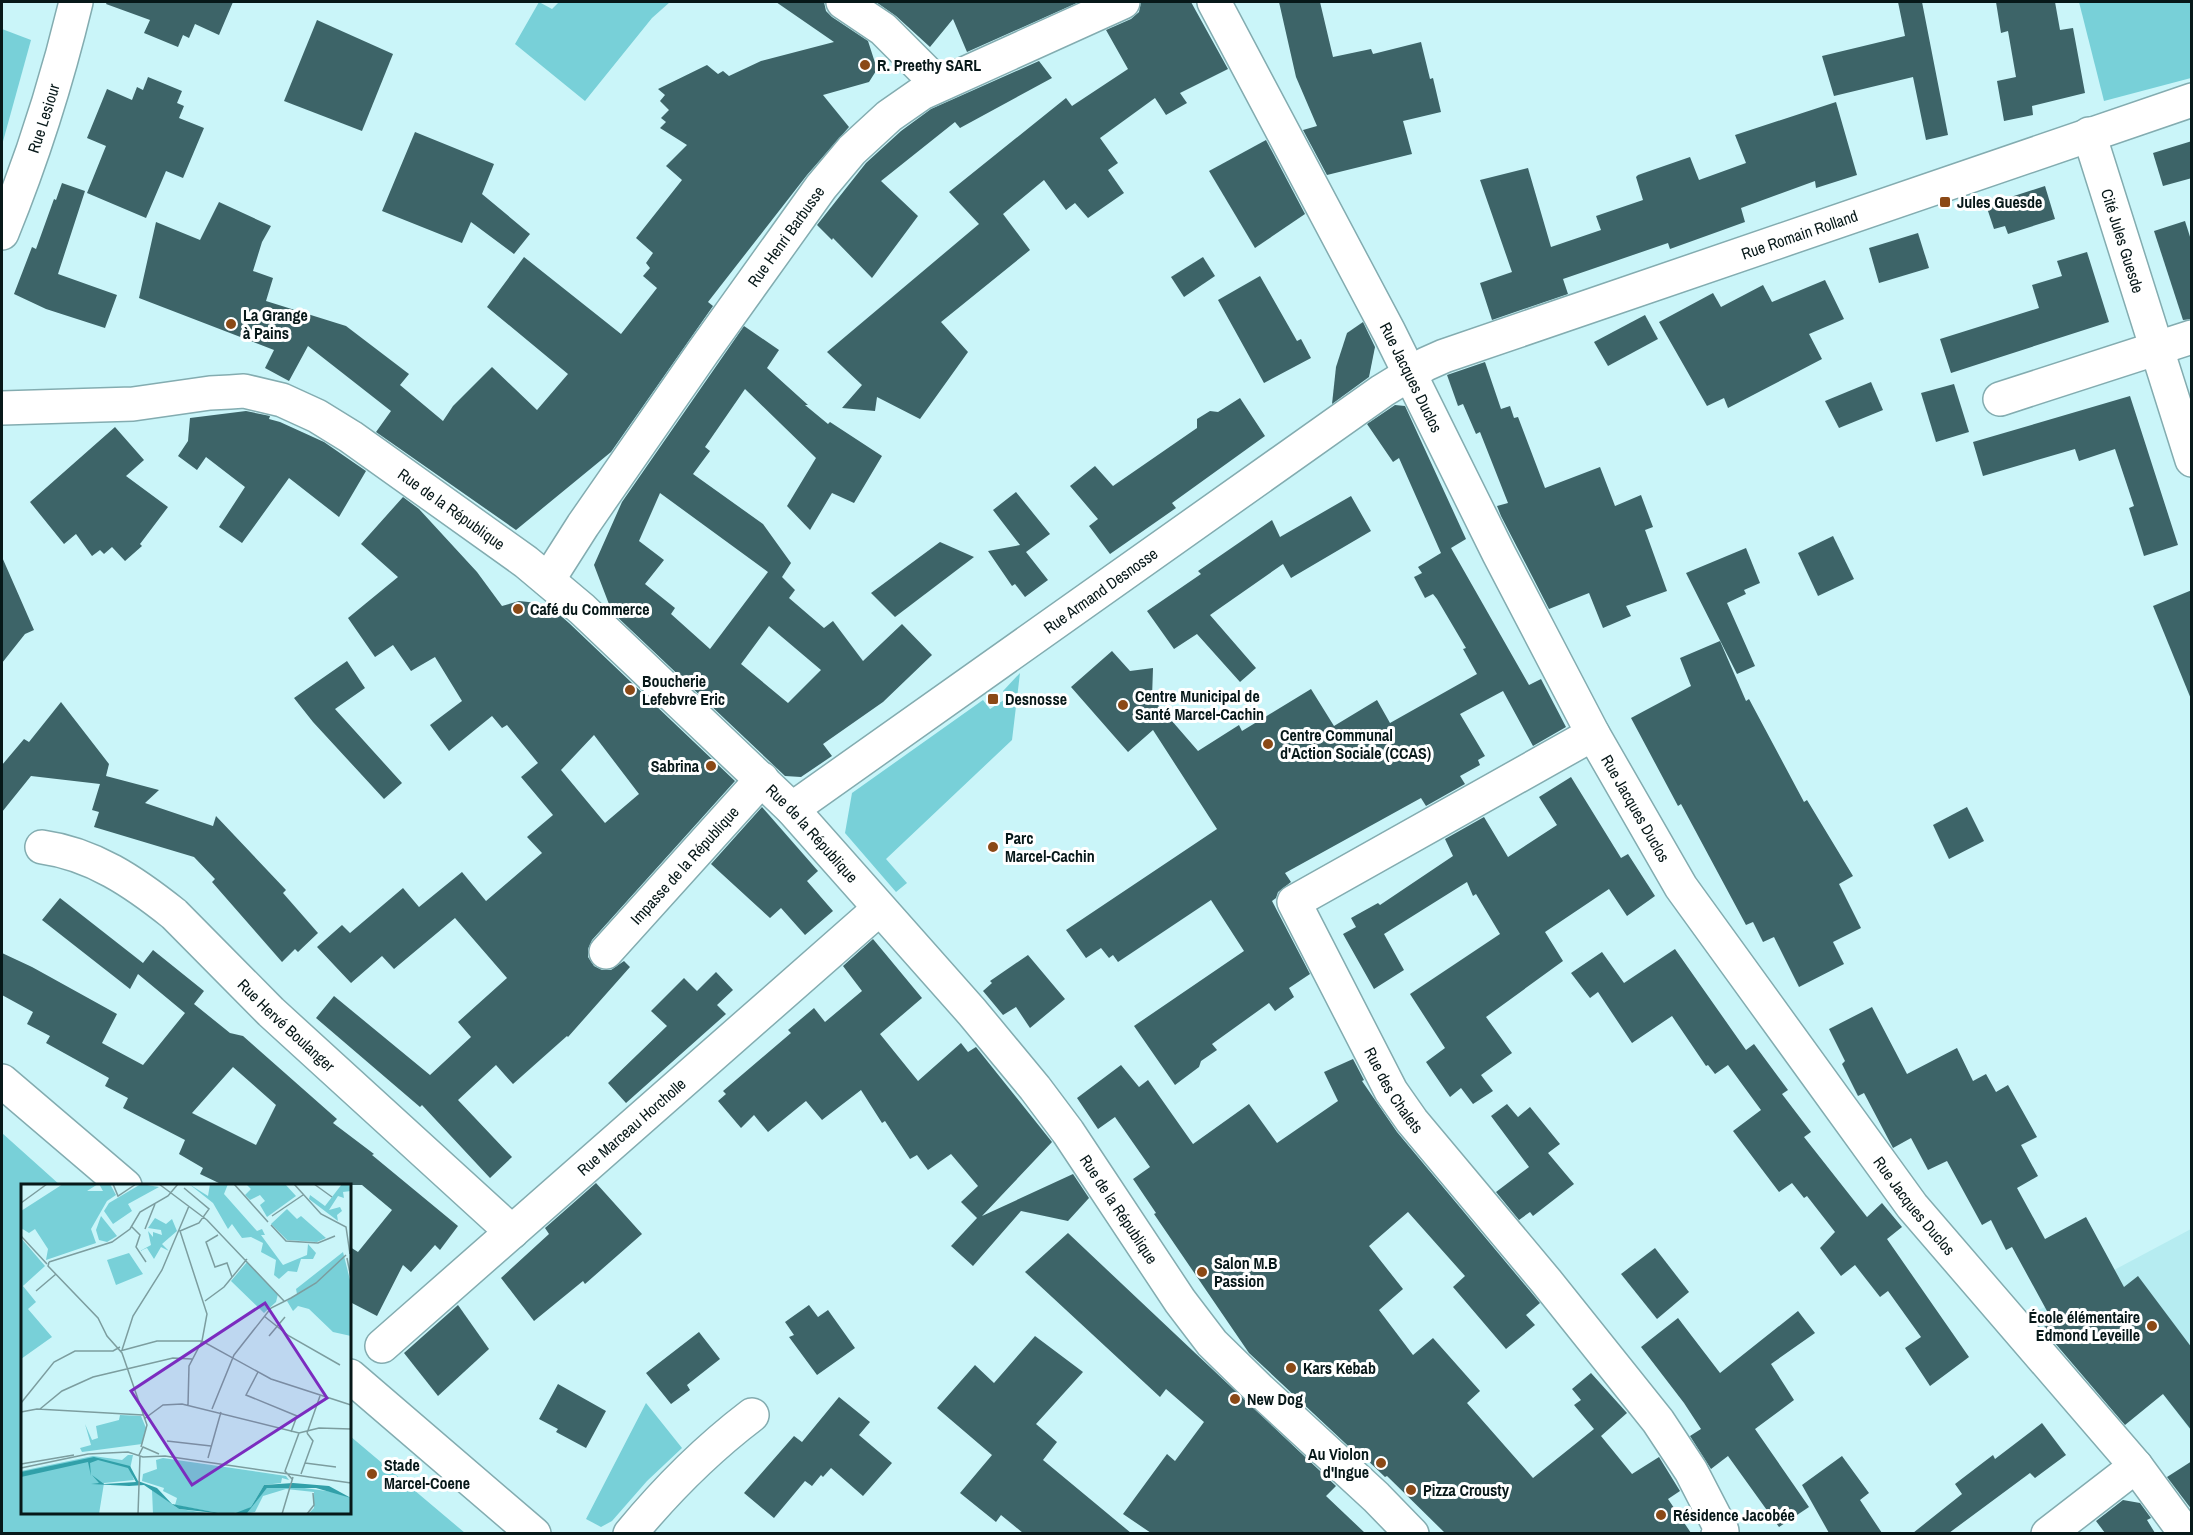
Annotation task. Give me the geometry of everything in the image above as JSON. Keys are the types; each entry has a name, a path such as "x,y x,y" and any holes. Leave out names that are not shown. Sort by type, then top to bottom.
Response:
{"street":[{"name":"Rue Lesiour","path":"2,232 38,140 76,2"},
{"path":"843,2 883,29 938,84"},
{"name":"Rue Henri Barbusse","path":"548,580 583,525 690,372 821,188 852,150 889,116 938,84 1123,2"},
{"name":"Rue Jacques Duclos","path":"1214,2 1410,373 1499,554 1593,734 1694,908 1912,1206 2136,1466 2186,1533"},
{"name":"Rue Romain Rolland","path":"1410,373 1444,356 2192,100"},
{"name":"Cité Jules Guesde","path":"2089,134 2192,460"},
{"path":"2000,399 2192,337"},
{"name":"Rue Armand Desnosse","path":"792,809 1410,373"},
{"name":"Rue de la République","path":"2,408 47,405 123,405 210,393 244,391 282,400 317,416 351,437 548,580 792,809 972,1012 1046,1102 1180,1301 1212,1342 1260,1390 1377,1497 1412,1533"},
{"name":"Rue de la République","path":"2,392 47,405"},
{"name":"Rue des Chalets","path":"1593,734 1294,902 1391,1091 1412,1121 1546,1281 1663,1429 1691,1471 1722,1531 1718,1533"},
{"name":"Impasse de la République","path":"606,952 762,779"},
{"name":"Rue Hervé Boulanger","path":"42,848 60,850 95,861 157,900 174,914 279,1020 512,1232"},
{"name":"Rue Marceau Horcholle","path":"382,1346 879,909"},
{"path":"2,1081 124,1184"},
{"path":"351,1377 534,1533"},
{"path":"630,1533 685,1473 752,1415"},
{"path":"2048,1533 2136,1466"}],"shaded area":[{"path":"539,2 552,9 559,2 670,2 652,18 585,101 515,44"},
{"path":"2079,2 2191,2 2191,78 2104,101"},
{"path":"2,29 31,40 2,145"},
{"path":"1020,673 1012,740 886,859 907,883 896,892 845,833 852,793 983,700 990,709 1007,698 1003,691"},
{"name":"Stade Marcel-Coene","path":"2,1133 59,1184 21,1184 21,1514 351,1514 351,1437 465,1533 2,1533"},
{"name":"École élémentaire Edmond Leveille","path":"2191,1229 2191,1431 2103,1315 2053,1322 2035,1330 2026,1317"},
{"path":"646,1403 682,1448 647,1481 612,1521 601,1527 586,1519"}],"building":[{"path":"107,2 233,2 219,35 195,24 189,38 183,35 178,47 144,33 150,20 106,4"},
{"path":"776,2 824,2 826,11 832,17 868,41 878,72 876,71 869,82 823,95 849,127 807,175 708,302 713,306 611,452 516,530 376,432 391,411 308,346 289,381 265,368 274,350 139,298 156,222 200,240 219,202 271,226 262,242 253,271 273,278 266,301 346,326 409,374 400,385 443,421 453,406 492,367 537,410 568,374 487,307 524,257 621,334 657,288 643,276 650,268 646,263 653,253 636,238 682,180 666,166 687,145 660,128 666,122 661,118 669,110 660,101 665,95 658,89 707,65 718,74 723,71 729,76 761,61 834,42"},
{"path":"876,2 1079,2 967,52 953,19 930,47 896,16"},
{"path":"1141,2 1191,2 1228,69 1180,93 1187,103 1166,115 1155,98 1100,138 1118,163 1108,170 1124,193 1088,218 1075,203 1066,210 1044,180 1003,214 1030,250 941,322 968,352 920,419 877,397 875,411 842,408 862,385 827,352 979,224 949,192 1066,98 1072,106 1128,69 1106,30 1131,19 1139,12"},
{"path":"1279,2 1320,2 1333,57 1371,49 1373,54 1421,42 1441,112 1403,121 1412,154 1327,175 1303,130 1317,126 1296,77"},
{"path":"1898,2 1922,2 1948,135 1926,140 1913,77 1834,96 1822,56 1905,36"},
{"path":"1996,2 2055,2 2060,30 2073,28 2085,93 2032,106 2033,115 2004,121 1997,81 2016,77 2008,31 2001,33"},
{"path":"317,20 393,54 362,131 284,101"},
{"path":"1039,61 1052,78 960,128 955,122 881,181 918,216 872,278 817,225 866,163 901,131 931,109"},
{"path":"148,77 182,91 177,103 184,106 179,118 204,128 183,178 166,171 146,218 87,193 106,146 87,138 107,89 132,100 137,87 143,90"},
{"path":"1836,102 1857,175 1816,188 1815,181 1741,208 1745,222 1670,249 1668,243 1563,279 1568,294 1492,320 1480,283 1512,272 1480,180 1528,168 1551,247 1601,230 1596,216 1643,200 1636,177 1638,175 1690,157 1699,180 1746,163 1735,135"},
{"path":"415,132 494,164 482,194 530,234 514,254 471,222 462,243 382,211"},
{"path":"1266,140 1305,214 1255,248 1209,171"},
{"path":"2192,141 2192,178 2163,186 2153,153"},
{"path":"62,183 85,191 58,274 117,295 105,328 46,309 14,294 32,247 36,249"},
{"path":"2045,186 2055,219 2008,234 2005,226 1994,229 1986,205"},
{"path":"2185,221 2192,243 2192,319 2183,320 2154,231"},
{"path":"1918,233 1929,268 1879,283 1869,248"},
{"path":"2087,252 2109,322 1951,373 1940,339 2039,308 2032,285 2062,276 2057,261"},
{"path":"1203,257 1215,276 1184,297 1171,277"},
{"path":"1260,276 1297,341 1301,339 1311,358 1264,383 1218,300"},
{"path":"1825,280 1844,319 1809,334 1822,359 1728,408 1724,398 1707,406 1659,322 1713,293 1721,307 1763,285 1772,302"},
{"path":"1645,315 1658,339 1608,366 1594,342"},
{"path":"1363,322 1375,347 1369,377 1332,404 1336,367 1347,333"},
{"path":"744,326 779,350 767,368 808,405 805,405 828,424 830,422 882,456 854,503 832,493 810,530 787,506 816,458 745,389 705,447 710,451 693,474 763,524 791,563 782,577 795,590 789,598 824,628 833,621 863,661 902,624 932,655 883,702 823,744 832,756 801,777 785,776 612,612 594,565 622,502","holes":["660,493 768,572 710,649 671,614 675,608 645,584 664,560 639,541","769,626 821,670 788,703 741,664"]},
{"path":"1485,362 1501,409 1510,406 1514,418 1518,417 1545,488 1600,467 1615,506 1641,495 1653,527 1645,530 1667,591 1626,606 1631,616 1603,628 1589,593 1549,609 1497,506 1508,503 1480,432 1476,434 1463,404 1458,406 1447,375"},
{"path":"1871,382 1883,410 1839,428 1825,401"},
{"path":"1954,384 1969,432 1936,442 1921,393"},
{"path":"2130,396 2178,545 2144,556 2129,508 2134,506 2115,449 2079,461 2075,449 1983,476 1973,442"},
{"path":"1240,398 1265,436 1172,503 1176,508 1110,554 1089,526 1098,519 1070,486 1095,466 1113,486 1197,428 1197,419 1210,411 1218,412"},
{"path":"1395,405 1405,406 1466,539 1451,548 1529,685 1541,679 1566,727 1533,746 1503,691 1460,714 1485,756 1478,760 1480,765 1460,776 1465,784 1426,806 1421,798 1285,873 1291,882 1278,892 1272,901 1310,974 1289,988 1294,997 1275,1011 1269,1003 1212,1044 1217,1050 1175,1085 1134,1026 1244,951 1211,900 1118,962 1113,955 1109,958 1101,948 1086,958 1066,930 1217,829 1153,730 1128,752 1071,687 1112,651 1130,671 1153,668 1152,698 1198,751 1239,725 1242,731 1311,689 1334,726 1377,700 1390,723 1477,674 1463,649 1466,648 1437,599 1433,594 1425,598 1414,577 1422,573 1418,567 1441,553 1399,458 1393,462 1367,424"},
{"path":"246,411 270,416 269,419 324,442 366,471 339,517 289,478 242,543 219,527 245,487 206,457 197,470 178,456 188,441 190,418"},
{"path":"115,427 144,460 126,476 168,507 140,544 142,546 125,561 112,547 104,554 100,550 92,556 76,534 64,544 30,502"},
{"path":"1016,492 1050,534 1026,552 1048,580 1025,597 1015,584 1012,586 988,551 1020,545 993,510"},
{"path":"1351,496 1371,531 1291,578 1283,564 1210,615 1256,668 1240,682 1197,634 1174,649 1147,611 1201,574 1198,571 1272,520 1280,537"},
{"path":"403,497 419,509 477,572 502,606 519,601 547,604 735,781 592,940 588,949 588,957 594,966 602,970 611,970 624,961 630,967 568,1037 513,1084 496,1065 458,1100 512,1157 490,1178 422,1105 420,1107 316,1018 334,996 430,1075 471,1037 458,1022 507,978 455,918 394,969 382,956 351,983 317,947 342,925 350,933 403,888 419,907 462,872 486,901 542,853 527,837 553,815 521,777 538,763 507,725 502,728 492,716 449,751 430,725 462,701 435,657 411,671 393,645 375,657 348,618 398,577 361,544","holes":["594,735 639,794 605,823 561,770"]},
{"path":"1833,536 1854,579 1818,596 1798,553"},
{"path":"940,542 974,557 895,617 871,593"},
{"path":"1746,548 1760,583 1744,590 1746,594 1727,603 1755,666 1737,674 1686,573"},
{"path":"2,557 34,630 25,634 2,663"},
{"path":"2192,590 2192,699 2191,699 2153,606"},
{"path":"1720,641 1746,701 1749,699 1804,802 1807,800 1853,876 1839,884 1861,928 1833,942 1844,964 1799,987 1774,937 1763,942 1753,922 1746,925 1681,804 1678,806 1631,718 1691,686 1680,658"},
{"path":"347,661 365,688 335,709 402,783 384,799 294,698"},
{"path":"61,702 109,764 106,776 159,790 145,803 213,826 216,816 286,890 283,893 318,933 298,952 295,949 282,962 212,882 215,879 194,857 94,827 99,812 92,810 100,784 31,776 2,812 2,765 24,739 29,742"},
{"path":"1571,777 1621,858 1628,854 1655,896 1627,916 1609,889 1545,932 1563,961 1486,1017 1512,1053 1481,1075 1493,1091 1473,1104 1461,1088 1450,1097 1426,1062 1445,1048 1410,994 1500,934 1476,894 1473,896 1467,882 1384,934 1404,970 1374,989 1343,934 1356,927 1351,918 1378,903 1380,905 1453,856 1445,839 1484,817 1508,857 1557,825 1539,797"},
{"path":"762,807 818,871 807,881 833,911 805,935 781,908 770,918 711,864"},
{"path":"1967,807 1984,841 1949,859 1933,825"},
{"path":"60,898 143,963 153,950 204,991 194,1004 230,1033 243,1036 337,1119 333,1123 374,1154 372,1155 458,1226 440,1250 435,1245 411,1272 403,1265 377,1316 351,1303 351,1248 358,1252 392,1210 362,1185 221,1184 200,1174 203,1168 179,1154 185,1140 123,1108 128,1098 105,1086 109,1078 46,1043 50,1036 27,1024 33,1012 2,995 2,953 117,1014 102,1043 143,1065 185,1013 138,974 130,989 42,920","holes":["233,1067 276,1105 256,1145 192,1113"]},
{"path":"873,939 922,998 880,1034 918,1081 961,1043 968,1052 976,1047 1052,1142 982,1216 1073,1174 1089,1198 1068,1221 1021,1211 973,1266 951,1246 977,1218 961,1202 978,1186 951,1154 928,1170 917,1155 910,1159 885,1121 882,1123 861,1090 822,1120 806,1101 768,1132 754,1115 741,1128 718,1101 726,1094 723,1091 791,1033 788,1030 814,1008 825,1022 862,991 843,966"},
{"path":"1675,949 1746,1050 1754,1044 1788,1090 1782,1094 1811,1132 1804,1137 1867,1217 1882,1203 1902,1227 1887,1239 1969,1357 1930,1386 1905,1348 1921,1337 1888,1291 1880,1297 1855,1265 1841,1276 1820,1248 1835,1232 1807,1196 1804,1198 1792,1183 1779,1192 1733,1131 1761,1110 1728,1065 1715,1074 1708,1065 1706,1066 1672,1016 1632,1043 1598,992 1590,998 1571,973 1602,952 1624,983"},
{"path":"1028,955 1065,999 1030,1028 1016,1007 1003,1015 983,991 992,983 990,981"},
{"path":"716,972 733,990 717,1005 726,1014 626,1103 608,1083 667,1026 651,1011 684,978 697,991"},
{"path":"1872,1007 1907,1074 1957,1048 1973,1081 1986,1074 1996,1092 2008,1085 2037,1137 2021,1145 2038,1176 2017,1188 2045,1239 2086,1217 2124,1287 2138,1276 2192,1348 2192,1431 2163,1394 2125,1425 2042,1328 2053,1322 2012,1247 2006,1250 1991,1220 1982,1225 1947,1161 1928,1170 1911,1138 1893,1148 1864,1093 1858,1096 1842,1064 1845,1061 1829,1029"},
{"path":"1353,1059 1364,1080 1362,1081 1397,1132 1540,1303 1526,1315 1535,1325 1506,1349 1453,1287 1465,1276 1408,1212 1369,1246 1403,1289 1379,1310 1413,1355 1433,1338 1480,1391 1467,1403 1533,1478 1594,1429 1574,1405 1581,1400 1572,1389 1591,1373 1627,1413 1601,1436 1632,1474 1659,1457 1680,1491 1668,1499 1691,1533 1445,1533 1387,1476 1385,1477 1363,1456 1361,1458 1249,1353 1154,1214 1156,1213 1133,1179 1150,1167 1115,1117 1098,1129 1077,1098 1121,1065 1139,1087 1148,1080 1193,1144 1249,1104 1277,1143 1338,1101 1324,1072"},
{"path":"1507,1104 1518,1117 1530,1107 1560,1144 1548,1153 1574,1184 1533,1216 1530,1212 1519,1220 1496,1192 1529,1167 1491,1116"},
{"path":"596,1183 642,1234 585,1284 583,1281 534,1321 501,1278 549,1234 545,1228"},
{"path":"1068,1233 1336,1486 1326,1496 1365,1533 1151,1533 1123,1514 1167,1454 1175,1461 1204,1422 1166,1389 1160,1397 1025,1272"},
{"path":"1655,1248 1689,1292 1657,1319 1621,1274"},
{"path":"458,1305 489,1349 438,1396 404,1353"},
{"path":"809,1305 818,1317 828,1310 855,1348 817,1375 789,1337 794,1335 785,1322"},
{"path":"1798,1311 1815,1333 1771,1364 1794,1400 1755,1429 1809,1507 1779,1527 1728,1456 1711,1469 1690,1436 1701,1429 1641,1347 1678,1318 1720,1373"},
{"path":"699,1332 720,1359 687,1385 690,1390 671,1404 646,1373"},
{"path":"1035,1336 1083,1372 1036,1424 1057,1442 1043,1460 1131,1533 1023,1533 1001,1515 996,1522 960,1493 992,1455 937,1408 975,1365 994,1383"},
{"path":"558,1384 606,1411 586,1448 556,1432 558,1429 539,1419"},
{"path":"839,1397 870,1422 859,1435 892,1463 863,1496 831,1468 812,1486 805,1481 774,1518 744,1493 794,1436 802,1442"},
{"path":"2042,1423 2066,1455 2035,1478 2030,1473 1949,1533 1913,1533 1962,1494 1955,1484 1993,1455 1995,1459"},
{"path":"1842,1456 1869,1493 1860,1500 1882,1533 1829,1533 1802,1485"},
{"path":"2192,1461 2192,1510 2167,1477"},
{"path":"2123,1500 2140,1503 2151,1518 2147,1520 2155,1533 2105,1533 2096,1521"}],"place":[{"name":"R. Preethy SARL","path":"865,65"},
{"name":"Jules Guesde","path":"1945,202"},
{"name":"La Grange à Pains","path":"231,324"},
{"name":"Café du Commerce","path":"518,609"},
{"name":"Boucherie Lefebvre Eric","path":"630,690"},
{"name":"Desnosse","path":"993,699"},
{"name":"Centre Municipal de Santé Marcel-Cachin","path":"1123,705"},
{"name":"Centre Communal d'Action Sociale (CCAS)","path":"1268,744"},
{"name":"Sabrina","path":"711,766"},
{"name":"Parc Marcel-Cachin","path":"993,847"},
{"name":"Salon M.B Passion","path":"1202,1272"},
{"name":"École élémentaire Edmond Leveille","path":"2152,1326"},
{"name":"Kars Kebab","path":"1291,1368"},
{"name":"New Dog","path":"1235,1399"},
{"name":"Au Violon d'Ingue","path":"1381,1463"},
{"name":"Stade Marcel-Coene","path":"372,1474"},
{"name":"Pizza Crousty","path":"1411,1490"},
{"name":"Résidence Jacobée","path":"1661,1515"}]}
